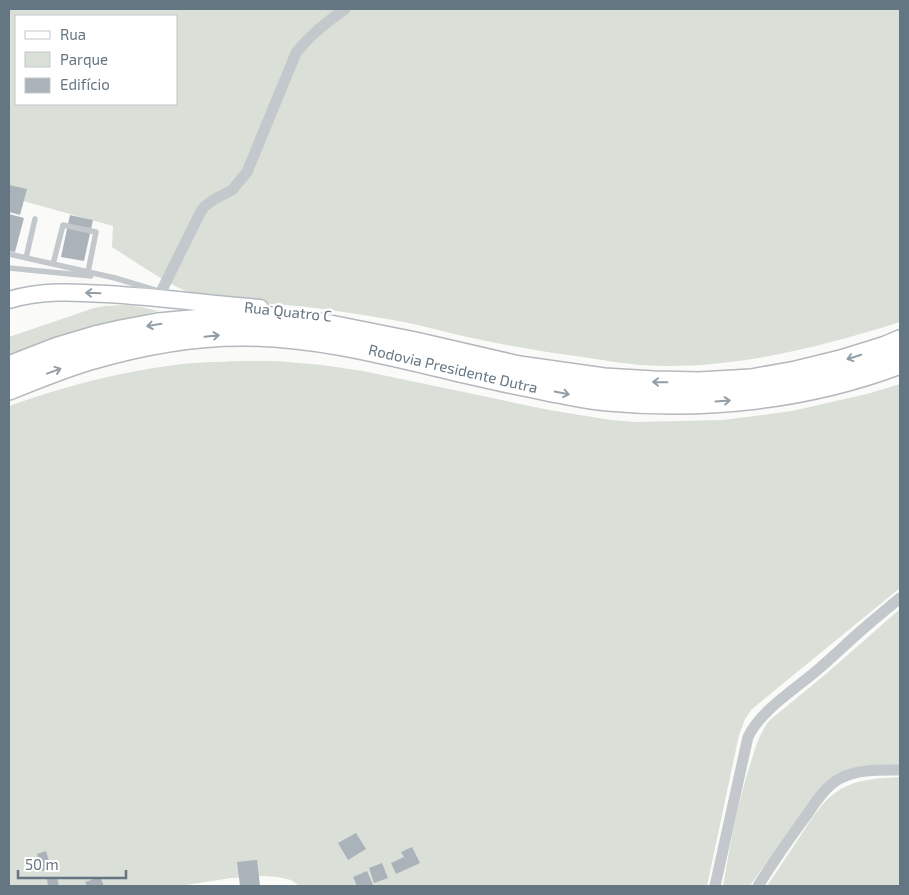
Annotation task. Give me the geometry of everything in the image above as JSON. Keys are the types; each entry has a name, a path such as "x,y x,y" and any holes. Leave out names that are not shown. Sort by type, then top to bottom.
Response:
{"highway":[{"name":"Rodovia Presidente Dutra","path":"9,367 58,348 121,331 158,324 247,316 325,325 415,343 499,364 604,379 654,382 699,383 751,380 841,361 900,341"},
{"name":"Rodovia Presidente Dutra","path":"9,388 90,359 134,348 221,335 249,335 324,341 567,394 607,400 672,403 738,400 775,395 862,377 900,363"}],"street":[{"path":"161,292 204,207 232,190 247,172 296,53 317,30 345,9"},
{"name":"Rua Quatro C","path":"9,300 36,294 61,292 139,296 294,311 336,317 408,333 562,373"},
{"path":"715,886 748,737 758,720 822,667 900,598"},
{"path":"758,886 796,830 830,786 840,779 862,772 900,770"}],"lane":[{"path":"26,258 35,219"},
{"path":"53,264 63,225 96,232 88,272"},
{"path":"9,254 115,278 194,302"},
{"path":"9,268 115,278"}],"green space":[{"path":"9,9 900,9 900,322 837,341 772,356 739,361 673,366 640,365 553,353 478,339 406,322 299,306 226,300 202,296 186,291 164,280 112,247 113,226 9,197"},
{"path":"126,305 158,311 90,330 9,360 9,337 94,308"},
{"path":"276,361 363,371 549,410 635,422 723,420 792,411 867,394 900,384 900,588 752,709 745,719 739,735 707,886 300,886 291,880 263,876 231,878 180,886 9,886 9,406 112,376 183,364"},
{"path":"900,609 900,766 849,771 791,827 750,886 723,886 745,780 760,736 766,725"},
{"path":"900,777 900,886 767,886 813,817 834,794 841,789 862,781"}],"building":[{"path":"9,185 27,189 20,215 9,212"},
{"path":"9,214 24,218 15,252 9,251"},
{"path":"70,215 93,220 84,261 61,257"},
{"path":"356,833 366,849 348,860 338,843"},
{"path":"412,847 420,863 396,874 391,863 404,857 401,852"},
{"path":"46,851 51,868 42,871 37,854"},
{"path":"257,860 260,886 240,886 237,862"},
{"path":"382,863 388,878 374,883 369,868"},
{"path":"367,871 373,885 357,886 353,877"},
{"path":"57,877 59,886 48,886 47,879"},
{"path":"100,877 104,886 87,886 85,882"}]}
